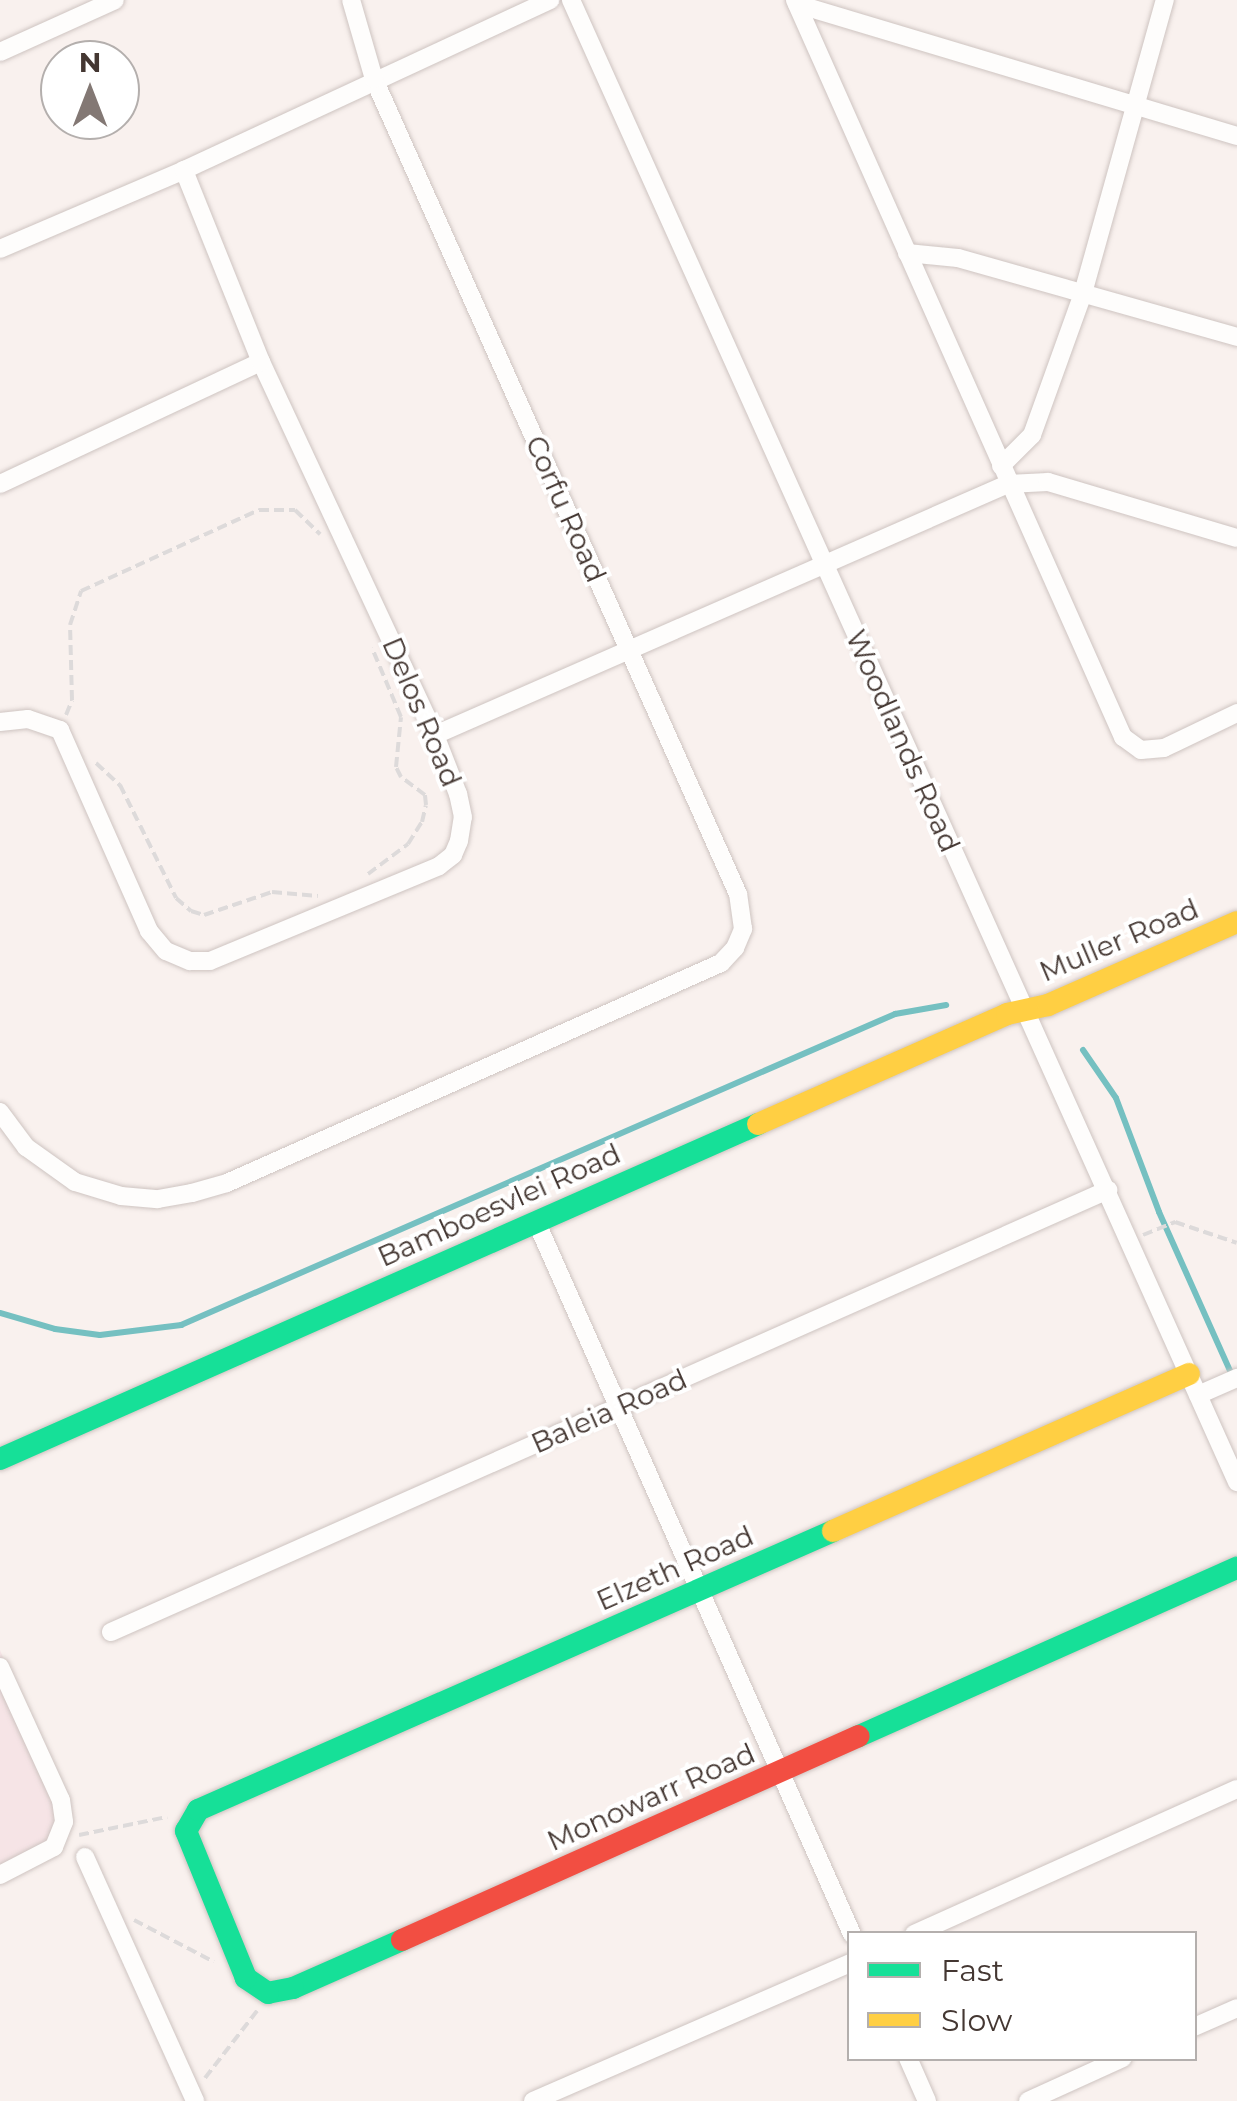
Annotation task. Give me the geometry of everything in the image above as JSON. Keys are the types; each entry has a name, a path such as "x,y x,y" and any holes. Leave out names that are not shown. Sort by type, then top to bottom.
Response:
{"street":[{"path":"0,52 115,0"},
{"name":"Corfu Road","path":"0,1112 26,1148 75,1182 121,1196 158,1199 192,1194 227,1183 712,968 728,956 738,941 744,919 738,894 374,79 350,0"},
{"path":"0,249 184,170 550,0"},
{"name":"Woodlands Road","path":"571,0 1237,1482"},
{"path":"1000,466 1032,435 1083,294 1165,0"},
{"path":"796,2 1237,136"},
{"path":"796,2 1124,738 1141,750 1164,748 1237,713"},
{"name":"Delos Road","path":"49,725 60,730 74,756 149,930 166,951 190,960 210,960 236,950 439,866 453,855 462,817 435,734 261,362 184,170"},
{"path":"907,253 958,258 1237,336"},
{"path":"0,484 261,362"},
{"path":"435,734 1008,484 1048,482 1237,538"},
{"path":"0,722 28,720 49,725"},
{"name":"Muller Road","path":"1024,1011 1048,1005 1237,922"},
{"name":"Bamboesvlei Road","path":"0,1459 1024,1011"},
{"name":"Baleia Road","path":"111,1632 1108,1190"},
{"path":"536,1222 851,1931"},
{"path":"1194,1385 1231,1381"},
{"name":"Elzeth Road","path":"189,1821 198,1810 700,1590 1194,1385"},
{"name":"Monowarr Road","path":"268,1994 293,1988 1237,1568"},
{"path":"0,1667 62,1811 54,1847 0,1876"},
{"path":"921,1931 1237,1789"},
{"path":"189,1821 188,1845 246,1978 268,1994"},
{"path":"85,1857 194,2097"},
{"path":"533,2101 847,1964"},
{"path":"1197,2025 1237,2008"},
{"path":"909,2061 927,2101"},
{"path":"1028,2101 1116,2061"}],"path":[{"path":"49,725 69,712 70,625 81,590 259,510 295,510 310,520 324,539"},
{"path":"354,880 408,844 422,822 426,804 424,795 401,778 396,767 401,717 367,636"},
{"path":"96,763 120,785 168,884 191,911 204,915 272,892 319,896"},
{"path":"1154,1230 1174,1222 1237,1243"},
{"path":"59,1836 92,1835 168,1817 189,1821"},
{"path":"102,1896 127,1916 246,1978"},
{"path":"194,2097 246,2030 268,1994"}],"shaded area":[{"path":"0,1650 67,1810 64,1837 0,1877"}],"waterway":[{"path":"0,1313 55,1329 100,1335 181,1325 895,1014 946,1005"},
{"path":"1083,1050 1116,1098 1159,1212 1232,1375"}],"traffic: fast":[{"path":"0,1459 758,1124"},
{"path":"402,1940 293,1988 268,1993 246,1978 186,1831 198,1810 833,1531"},
{"path":"859,1736 1237,1568"}],"traffic: slow":[{"path":"758,1124 1007,1014 1048,1005 1237,922"},
{"path":"833,1531 1189,1374"}],"traffic: jam":[{"path":"402,1940 859,1736"}]}
